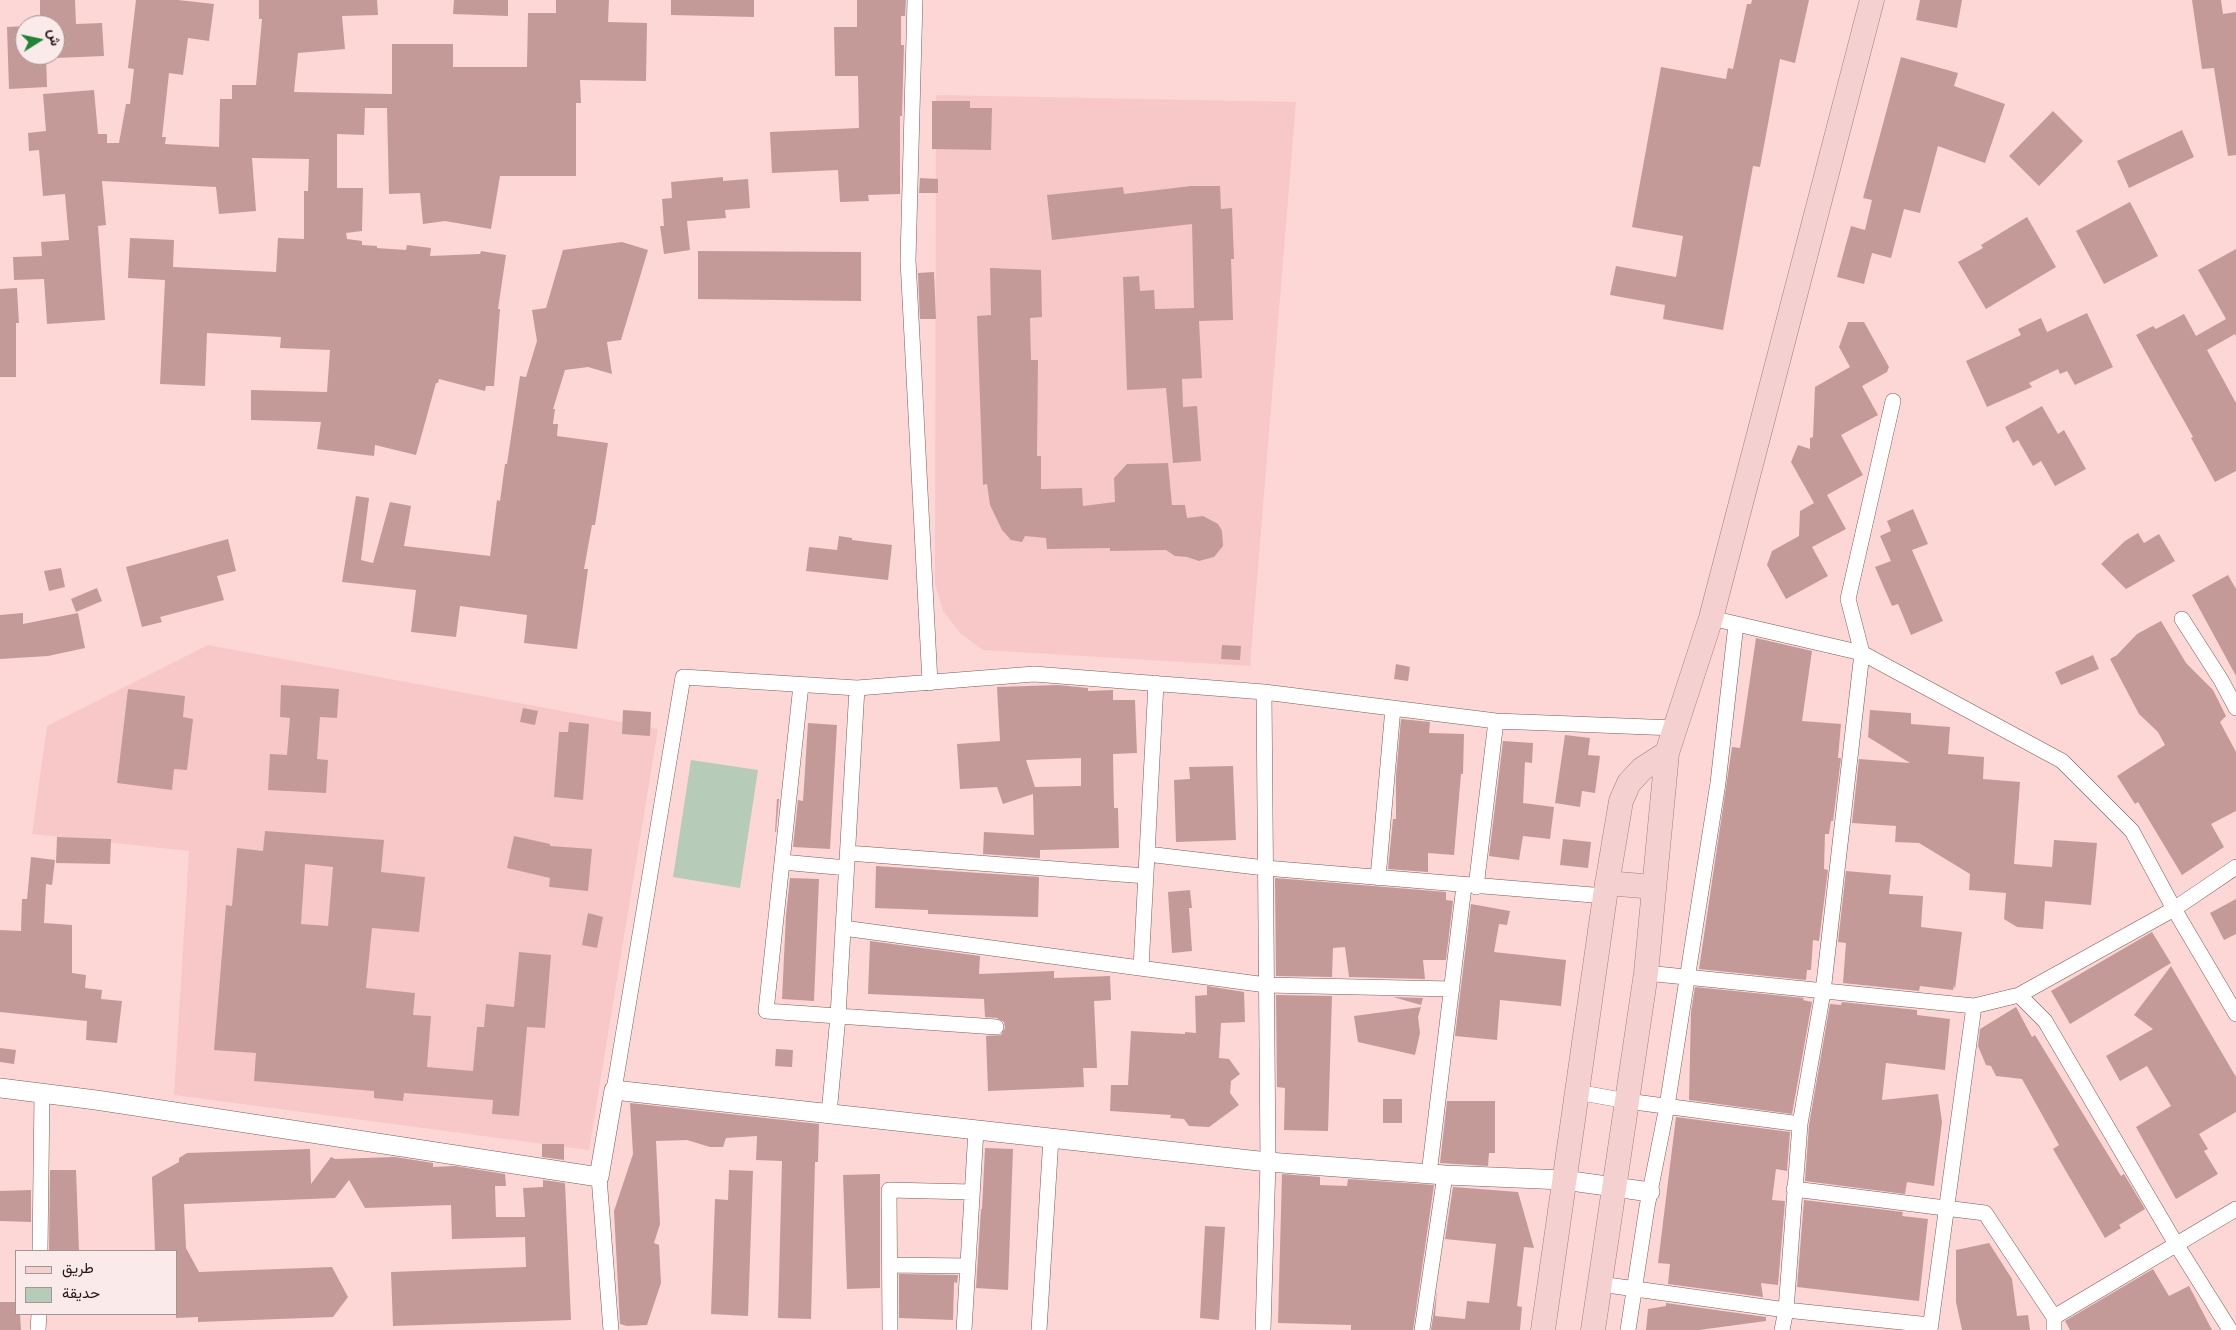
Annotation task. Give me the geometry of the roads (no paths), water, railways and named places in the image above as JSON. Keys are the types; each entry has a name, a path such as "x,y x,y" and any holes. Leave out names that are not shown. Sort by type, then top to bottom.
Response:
{"main road":[{"path":"1593,1330 1646,973 1667,753 1711,618 1872,0"},
{"path":"1543,1330 1606,890 1621,802 1629,783 1642,769 1667,753"},
{"path":"1606,890 1654,887"}],"street":[{"path":"915,0 908,260 930,683"},
{"path":"1782,1330 1786,1310 1800,1124 1823,992 1862,653 1848,599 1893,401"},
{"path":"1711,618 1862,653 2062,761 2132,831 2174,908 2236,1014"},
{"path":"2182,619 2221,680 2236,708"},
{"path":"1628,1330 1650,1192 1667,1106 1718,783 1736,624"},
{"path":"611,1330 599,1177 683,677 857,688 1034,674 1264,692 1496,721 1675,728"},
{"path":"1141,968 1156,684"},
{"path":"801,685 766,1011 996,1027"},
{"path":"829,1114 838,1016 857,688"},
{"path":"1263,1330 1268,1162 1264,692"},
{"path":"1378,878 1393,708"},
{"path":"1422,1330 1452,989 1496,721"},
{"path":"1147,854 1265,868 1470,886 1606,890"},
{"path":"782,862 847,861 1146,876"},
{"path":"1646,973 1974,1006 2019,995 2174,908 2236,867"},
{"path":"843,928 1266,985 1452,989"},
{"path":"2019,995 2045,1020 2176,1244 2230,1330"},
{"path":"1600,1284 1930,1328 1974,1006"},
{"path":"0,1088 96,1100 599,1177"},
{"path":"614,1090 1268,1162 1437,1175 1564,1180 1650,1192"},
{"path":"1577,1092 1626,1101 1800,1124"},
{"path":"40,1250 42,1093"},
{"path":"964,1330 976,1130"},
{"path":"1039,1330 1051,1138"},
{"path":"1794,1189 1985,1213 2054,1323 2176,1244 2236,1209"},
{"path":"890,1330 889,1190 972,1192"},
{"path":"890,1264 968,1266"},
{"path":"38,1315 38,1330"}]}
